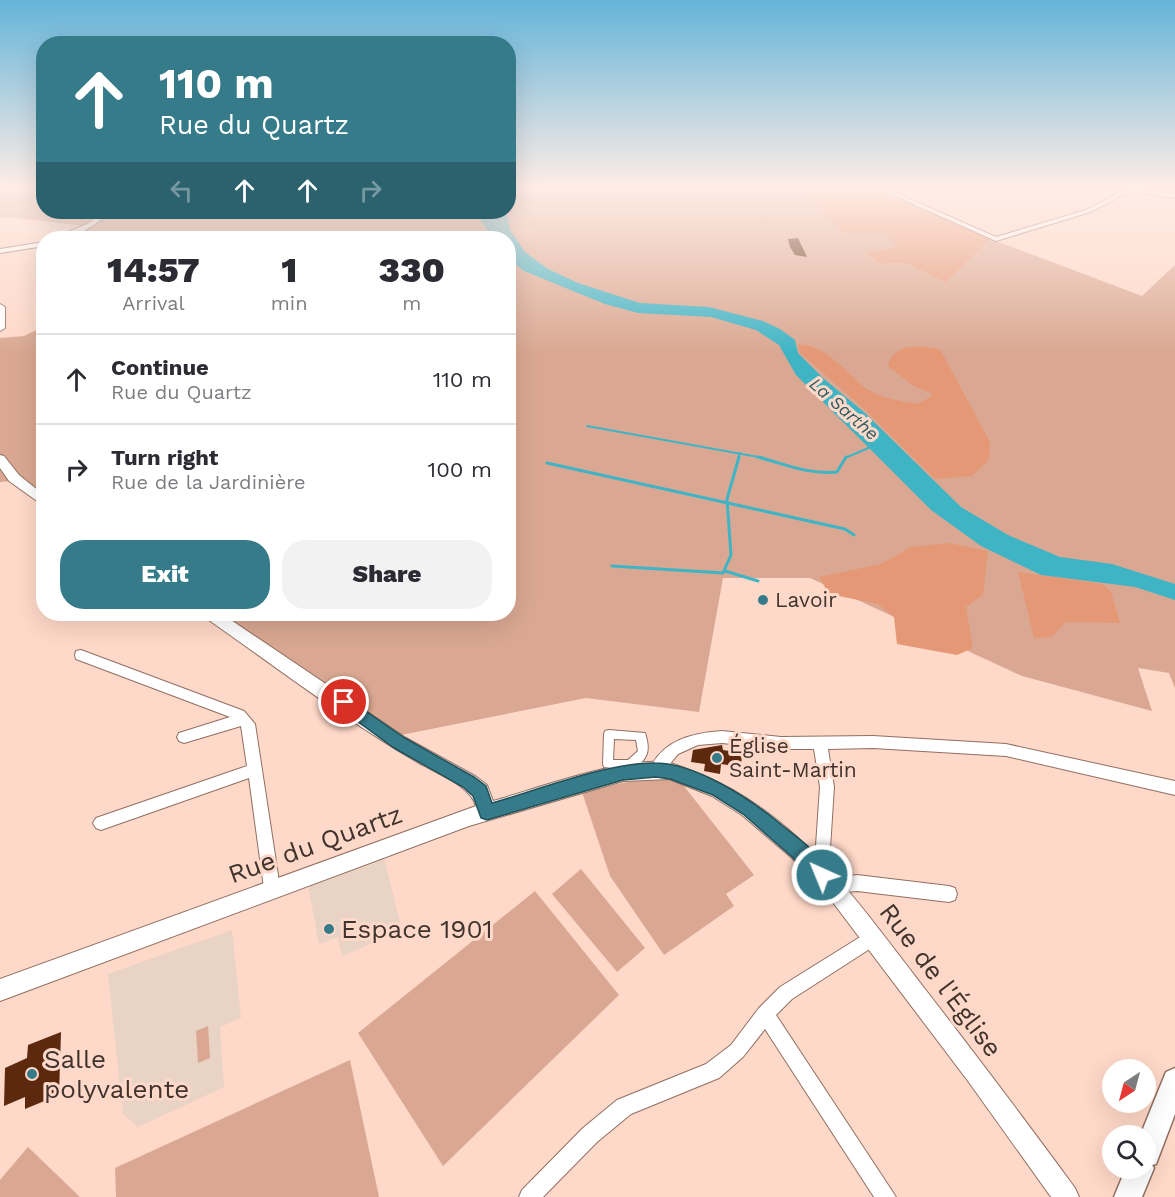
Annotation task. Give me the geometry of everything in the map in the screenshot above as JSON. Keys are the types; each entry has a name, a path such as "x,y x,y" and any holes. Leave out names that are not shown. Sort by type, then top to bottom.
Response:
{"main road":[{"path":"1156,1129 1175,1081"},
{"path":"1128,1197 1135,1179"}],"street":[{"path":"0,251 36,245"},
{"path":"0,307 0,328"},
{"path":"0,459 14,478 36,496"},
{"path":"221,621 400,743 469,782 480,791 487,812"},
{"path":"81,655 244,719 248,724 256,770 272,888"},
{"path":"184,737 244,719"},
{"path":"656,770 673,750 697,739 722,737 781,743 873,742 1006,750 1175,788"},
{"path":"820,743 827,787 827,880 949,894"},
{"path":"101,822 256,770"},
{"name":"Rue du Quartz","path":"0,990 272,888 487,812 623,773 656,770"},
{"name":"Rue de l'Église","path":"656,770 684,775 733,798 787,840 827,880 873,937 1066,1197"},
{"path":"529,1197 590,1136 624,1107 712,1071 727,1061 765,1014 786,993 873,937"},
{"path":"765,1014 886,1197"}],"shaded area":[{"path":"516,242 895,242 899,247 865,254 882,264 905,263 945,283 988,242 999,242 1142,296 1175,265 1175,688 1169,673 1138,668 1152,711 1022,676 810,578 723,578 699,712 586,698 396,736 210,621 516,621"},
{"path":"894,242 988,242 945,283 905,263 882,264 864,253 898,247"},
{"path":"36,330 36,495 15,481 0,482 0,338 24,336"},
{"path":"798,344 819,349 872,392 916,404 931,397 932,393 915,387 888,366 891,358 896,352 909,347 940,349 990,442 989,460 972,476 935,479 864,409 799,352"},
{"path":"949,543 988,551 983,595 966,607 973,648 957,655 897,644 894,617 878,604 829,594 819,577 881,564 911,547"},
{"path":"1018,572 1103,584 1111,592 1120,623 1066,622 1052,637 1034,638"},
{"path":"645,778 680,781 754,875 726,894 734,906 664,955 610,876 582,792"},
{"path":"384,857 402,931 342,956 338,937 319,944 308,885"},
{"path":"581,869 645,948 617,972 552,894"},
{"path":"535,891 619,995 443,1166 358,1033"},
{"path":"232,930 241,1018 220,1027 224,1087 138,1127 123,1114 108,974"},
{"path":"208,1026 210,1058 198,1063 196,1031"},
{"path":"350,1060 379,1197 116,1197 115,1168"},
{"path":"28,1147 80,1197 0,1197 0,1180"}],"water":[{"name":"La Sarthe","path":"516,242 525,252 548,269 578,283 640,303 709,307 763,321 780,329 795,340 798,353 823,378 865,413 961,507 1008,535 1060,557 1112,564 1175,584 1175,600 1135,587 1041,575 981,546 931,510 796,375 779,345 756,330 711,317 638,313 605,304 524,271 516,265"}],"building":[{"path":"789,242 800,242 807,257 795,255"},
{"name":"Église Saint-Martin","path":"722,745 723,750 742,753 741,767 721,764 720,774 704,771 705,764 691,762 693,750"},
{"name":"Salle polyvalente","path":"61,1032 59,1095 25,1109 25,1097 4,1106 5,1068 27,1058 28,1045"}],"waterway":[{"path":"587,426 740,454"},
{"name":"La Sarthe","path":"846,458 873,446"},
{"path":"738,458 740,454"},
{"path":"740,454 764,458"},
{"path":"727,503 739,457"},
{"path":"758,457 797,468 827,473 837,472 846,458"},
{"path":"547,463 727,503"},
{"path":"612,566 723,573 731,555 727,503"},
{"path":"727,503 845,529 854,535"},
{"path":"725,571 758,581"}],"place":[{"name":"Lavoir","path":"763,600"},
{"name":"Église Saint-Martin","path":"717,758"},
{"name":"Espace 1901","path":"329,929"},
{"name":"Salle polyvalente","path":"32,1074"}],"route":[{"path":"344,702 400,743 469,782 480,791 487,812 623,773 670,771 701,781 733,798 765,821 822,875"}]}
